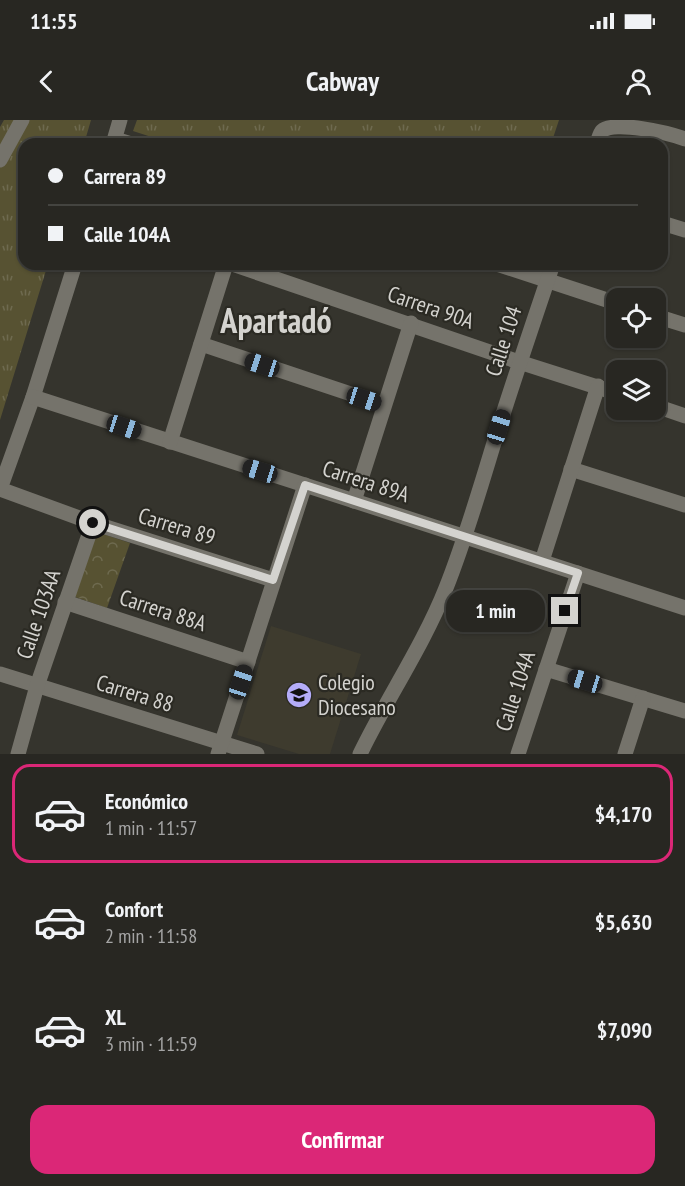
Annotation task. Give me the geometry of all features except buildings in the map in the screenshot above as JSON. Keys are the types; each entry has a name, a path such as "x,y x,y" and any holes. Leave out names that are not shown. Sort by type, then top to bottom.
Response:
{"street":[{"path":"0,160 22,120"},
{"path":"115,138 120,120"},
{"path":"599,137 608,126 624,123 668,126 685,139"},
{"path":"668,225 685,230"},
{"path":"0,489 33,397 73,270"},
{"path":"170,442 224,270"},
{"name":"Carrera 90A","path":"250,270 519,362 606,389"},
{"path":"515,270 606,300"},
{"name":"Calle 104","path":"360,754 431,622 465,536 550,270"},
{"path":"666,319 685,325"},
{"path":"354,501 411,324"},
{"path":"201,344 384,405"},
{"path":"542,561 598,386"},
{"name":"Carrera 89A","path":"33,397 685,608"},
{"path":"666,409 685,416"},
{"path":"571,469 685,506"},
{"path":"220,748 305,485"},
{"name":"Carrera 89","path":"0,489 93,523 273,580"},
{"name":"Calle 103AA","path":"18,754 37,686 93,523"},
{"name":"Calle 104A","path":"518,754 578,573"},
{"name":"Carrera 88A","path":"65,602 248,662"},
{"path":"546,669 685,711"},
{"name":"Carrera 88","path":"0,674 220,748 257,754"},
{"path":"625,754 643,698"}],"shaded area":[{"name":"Colegio Diocesano","path":"271,626 361,654 330,754 299,754 237,735"}],"green space":[{"path":"4,120 91,120 86,138 18,138 18,270 46,270 0,420 0,127"},
{"path":"137,120 559,120 553,138 155,138 133,131"},
{"path":"97,532 130,543 107,608 75,597"}],"place":[{"name":"Colegio Diocesano","path":"299,695"}],"district":[{"name":"Apartadó","path":"276,320"}],"route":[{"path":"93,523 273,580 305,485 578,573 565,611"}]}
